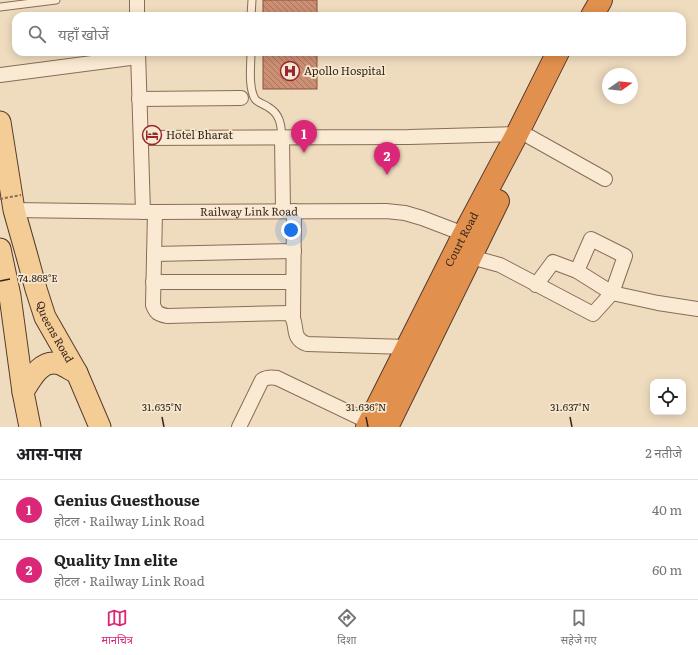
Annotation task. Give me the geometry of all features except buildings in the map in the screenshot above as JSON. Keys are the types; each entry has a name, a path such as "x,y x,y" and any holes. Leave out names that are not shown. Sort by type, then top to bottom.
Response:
{"highway":[{"path":"578,12 584,0"},
{"path":"594,12 601,0"},
{"name":"Court Road","path":"375,425 471,244 523,136 556,56"},
{"name":"Court Road","path":"523,136 572,56"},
{"name":"Court Road","path":"375,425 407,347 471,244"}],"main road":[{"name":"Queens Road","path":"0,122 11,201 36,290 45,317 77,373 100,427"},
{"path":"1,261 10,296 23,392 30,427"},
{"path":"10,296 36,290"},
{"path":"23,392 36,371 48,364 59,364 77,373"}],"street":[{"path":"137,0 137,12"},
{"path":"0,74 124,56"},
{"path":"138,56 141,138 154,254 153,305 155,310 161,315 167,316 289,313 293,318"},
{"path":"139,100 241,98"},
{"path":"141,138 523,136 605,179"},
{"path":"282,137 288,211 294,251 293,318 296,336 299,341 306,344 407,347"},
{"name":"Railway Link Road","path":"11,201 149,212 386,211 405,213 422,218 471,244 500,265 593,314 612,292"},
{"path":"577,271 591,239 624,256 612,292"},
{"path":"154,254 294,251"},
{"path":"536,284 553,262 577,271 612,292 658,303 698,309"},
{"path":"153,282 294,282"},
{"path":"239,427 262,380 272,377 277,378 375,425"}],"lane":[{"path":"0,7 56,0"},
{"path":"252,0 252,12"},
{"path":"251,56 250,80 252,93 258,102 273,110 276,114 281,123 282,137"}],"place":[{"name":"Apollo Hospital","path":"290,71"},
{"name":"Hotel Bharat","path":"152,135"},
{"name":"Genius Guesthouse","path":"304,153"},
{"name":"Quality Inn elite","path":"387,175"}]}
